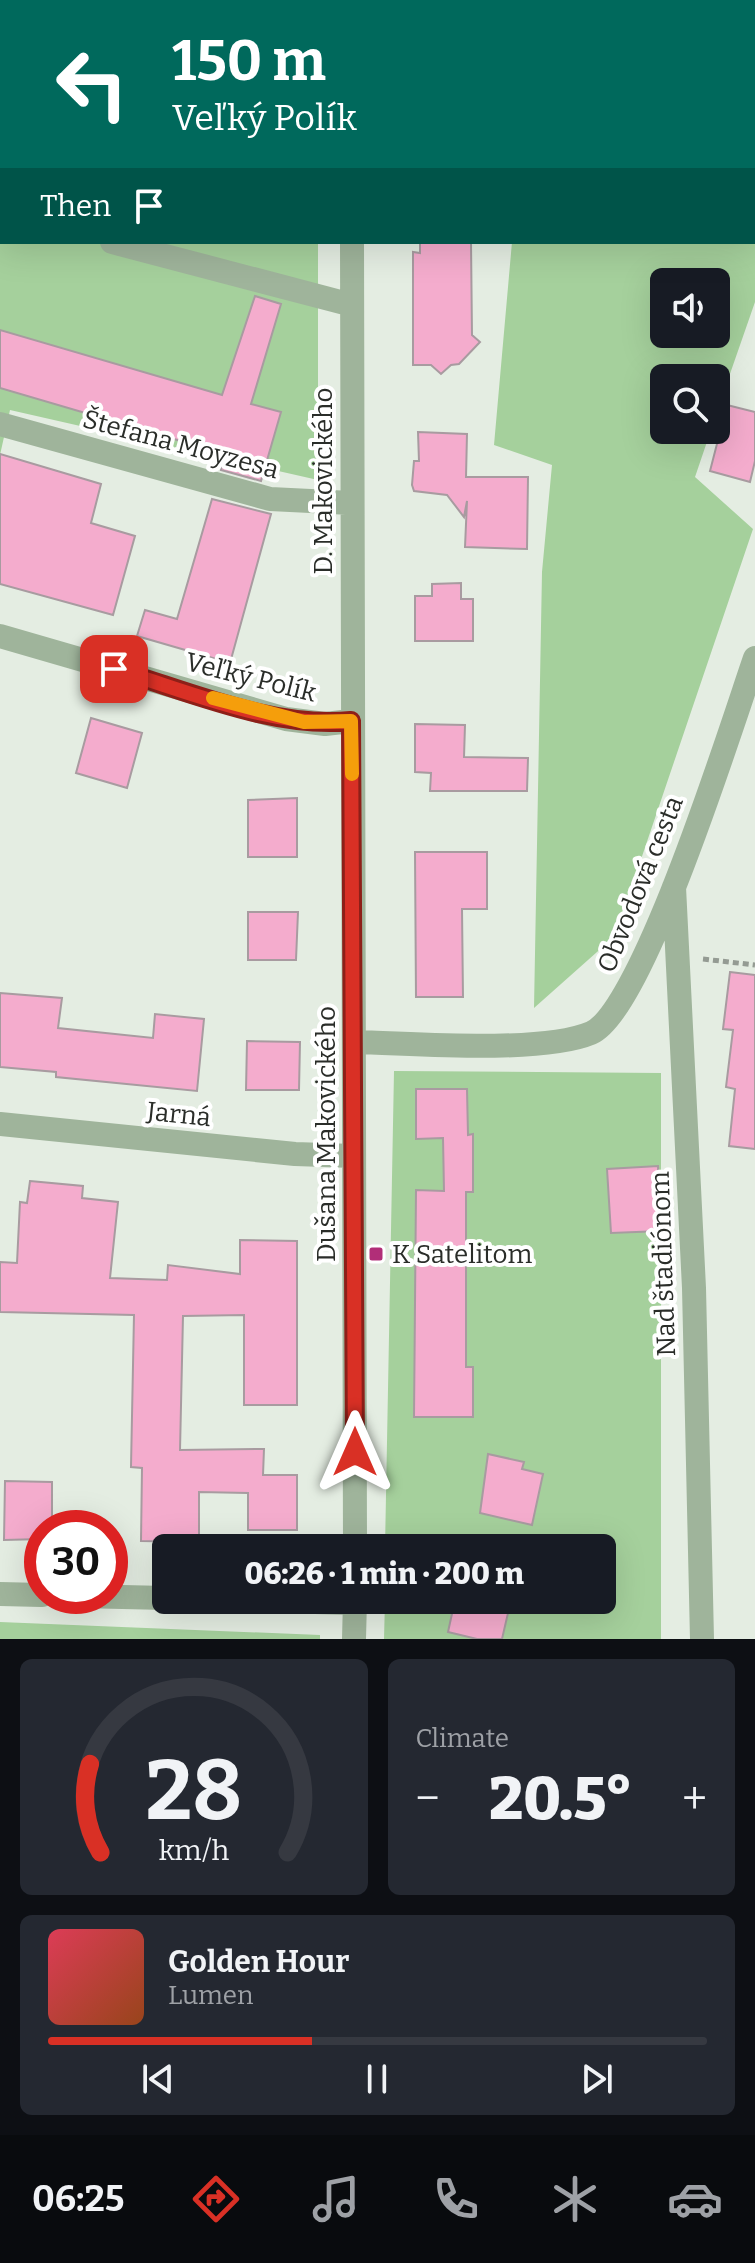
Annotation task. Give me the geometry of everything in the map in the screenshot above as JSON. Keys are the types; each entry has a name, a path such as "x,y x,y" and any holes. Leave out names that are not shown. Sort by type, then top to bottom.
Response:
{"street":[{"path":"120,244 352,305"},
{"name":"D. Makovického","path":"351,721 352,244"},
{"name":"Štefana Moyzesa","path":"0,424 270,499 351,503"},
{"name":"Veľký Polík","path":"0,636 286,719 325,724 351,721"},
{"name":"Obvodová cesta","path":"355,1042 545,1043 593,1032 628,992 674,887 755,658"},
{"name":"Dušana Makovického","path":"351,721 355,1042 355,1534"},
{"name":"Nad štadiónom","path":"674,887 694,1288 702,1639"},
{"name":"Jarná","path":"0,1124 295,1154 353,1156"},
{"path":"0,1594 24,1595"},
{"path":"128,1597 152,1598"},
{"path":"354,1639 355,1614"}],"path":[{"path":"678,956 755,965"}],"green space":[{"path":"0,244 318,244 318,480 10,410 0,455"},
{"path":"512,244 755,244 755,302 730,374 730,364 650,364 650,444 706,444 695,477 753,529 615,936 534,1008 542,572 552,465 494,445"},
{"path":"394,1071 661,1073 661,1639 384,1639 385,1614 616,1614 616,1534 385,1534"},
{"path":"0,1622 320,1635 320,1639 0,1639"}],"building":[{"path":"420,244 471,244 472,335 480,342 459,364 451,365 441,374 431,365 413,365 413,252 420,253"},
{"path":"255,296 281,304 251,404 281,412 261,481 221,470 225,454 0,388 0,330 222,395"},
{"path":"730,406 755,412 755,461 750,482 710,471 717,444 730,444"},
{"path":"418,432 467,434 466,477 528,477 527,549 465,547 467,501 464,517 447,495 414,491 414,461 419,461"},
{"path":"0,454 101,484 91,523 135,536 113,615 0,584"},
{"path":"212,499 271,514 230,663 137,636 145,610 177,619"},
{"path":"461,583 461,599 473,599 473,641 415,641 415,596 432,596 432,584"},
{"path":"91,718 142,733 127,788 76,773"},
{"path":"415,724 465,725 464,757 528,758 527,791 430,791 431,773 415,772"},
{"path":"297,798 297,857 248,857 248,800"},
{"path":"415,852 487,852 487,909 462,909 463,997 416,997"},
{"path":"248,912 298,912 296,960 248,960"},
{"path":"730,972 755,975 755,1149 729,1146 735,1089 726,1087 733,1030 723,1029"},
{"path":"0,993 62,998 58,1028 153,1038 155,1014 204,1019 197,1091 56,1077 56,1072 0,1067"},
{"path":"247,1041 300,1042 299,1090 246,1090"},
{"path":"416,1089 467,1089 468,1135 473,1134 473,1192 466,1192 466,1367 473,1367 473,1417 414,1417 416,1190 444,1191 443,1138 416,1139"},
{"path":"658,1166 661,1231 611,1233 607,1169"},
{"path":"30,1181 83,1186 82,1198 118,1202 110,1278 167,1280 168,1265 240,1274 240,1240 297,1241 297,1405 244,1405 244,1315 183,1316 180,1450 264,1449 263,1475 297,1475 297,1530 248,1530 248,1493 199,1492 199,1534 152,1534 152,1541 141,1541 142,1468 131,1467 134,1315 0,1312 0,1262 17,1263 20,1202 27,1203"},
{"path":"488,1454 524,1462 522,1469 543,1474 532,1525 480,1513"},
{"path":"5,1481 52,1482 52,1510 24,1510 24,1539 4,1540"},
{"path":"452,1614 508,1614 502,1639 477,1639 448,1632"}],"slow traffic":[{"path":"213,698 304,722 325,724 351,721 352,774"}],"place":[{"name":"K Satelitom","path":"376,1254"}],"route":[{"path":"114,669 286,719 325,724 351,721 355,1452"}]}
